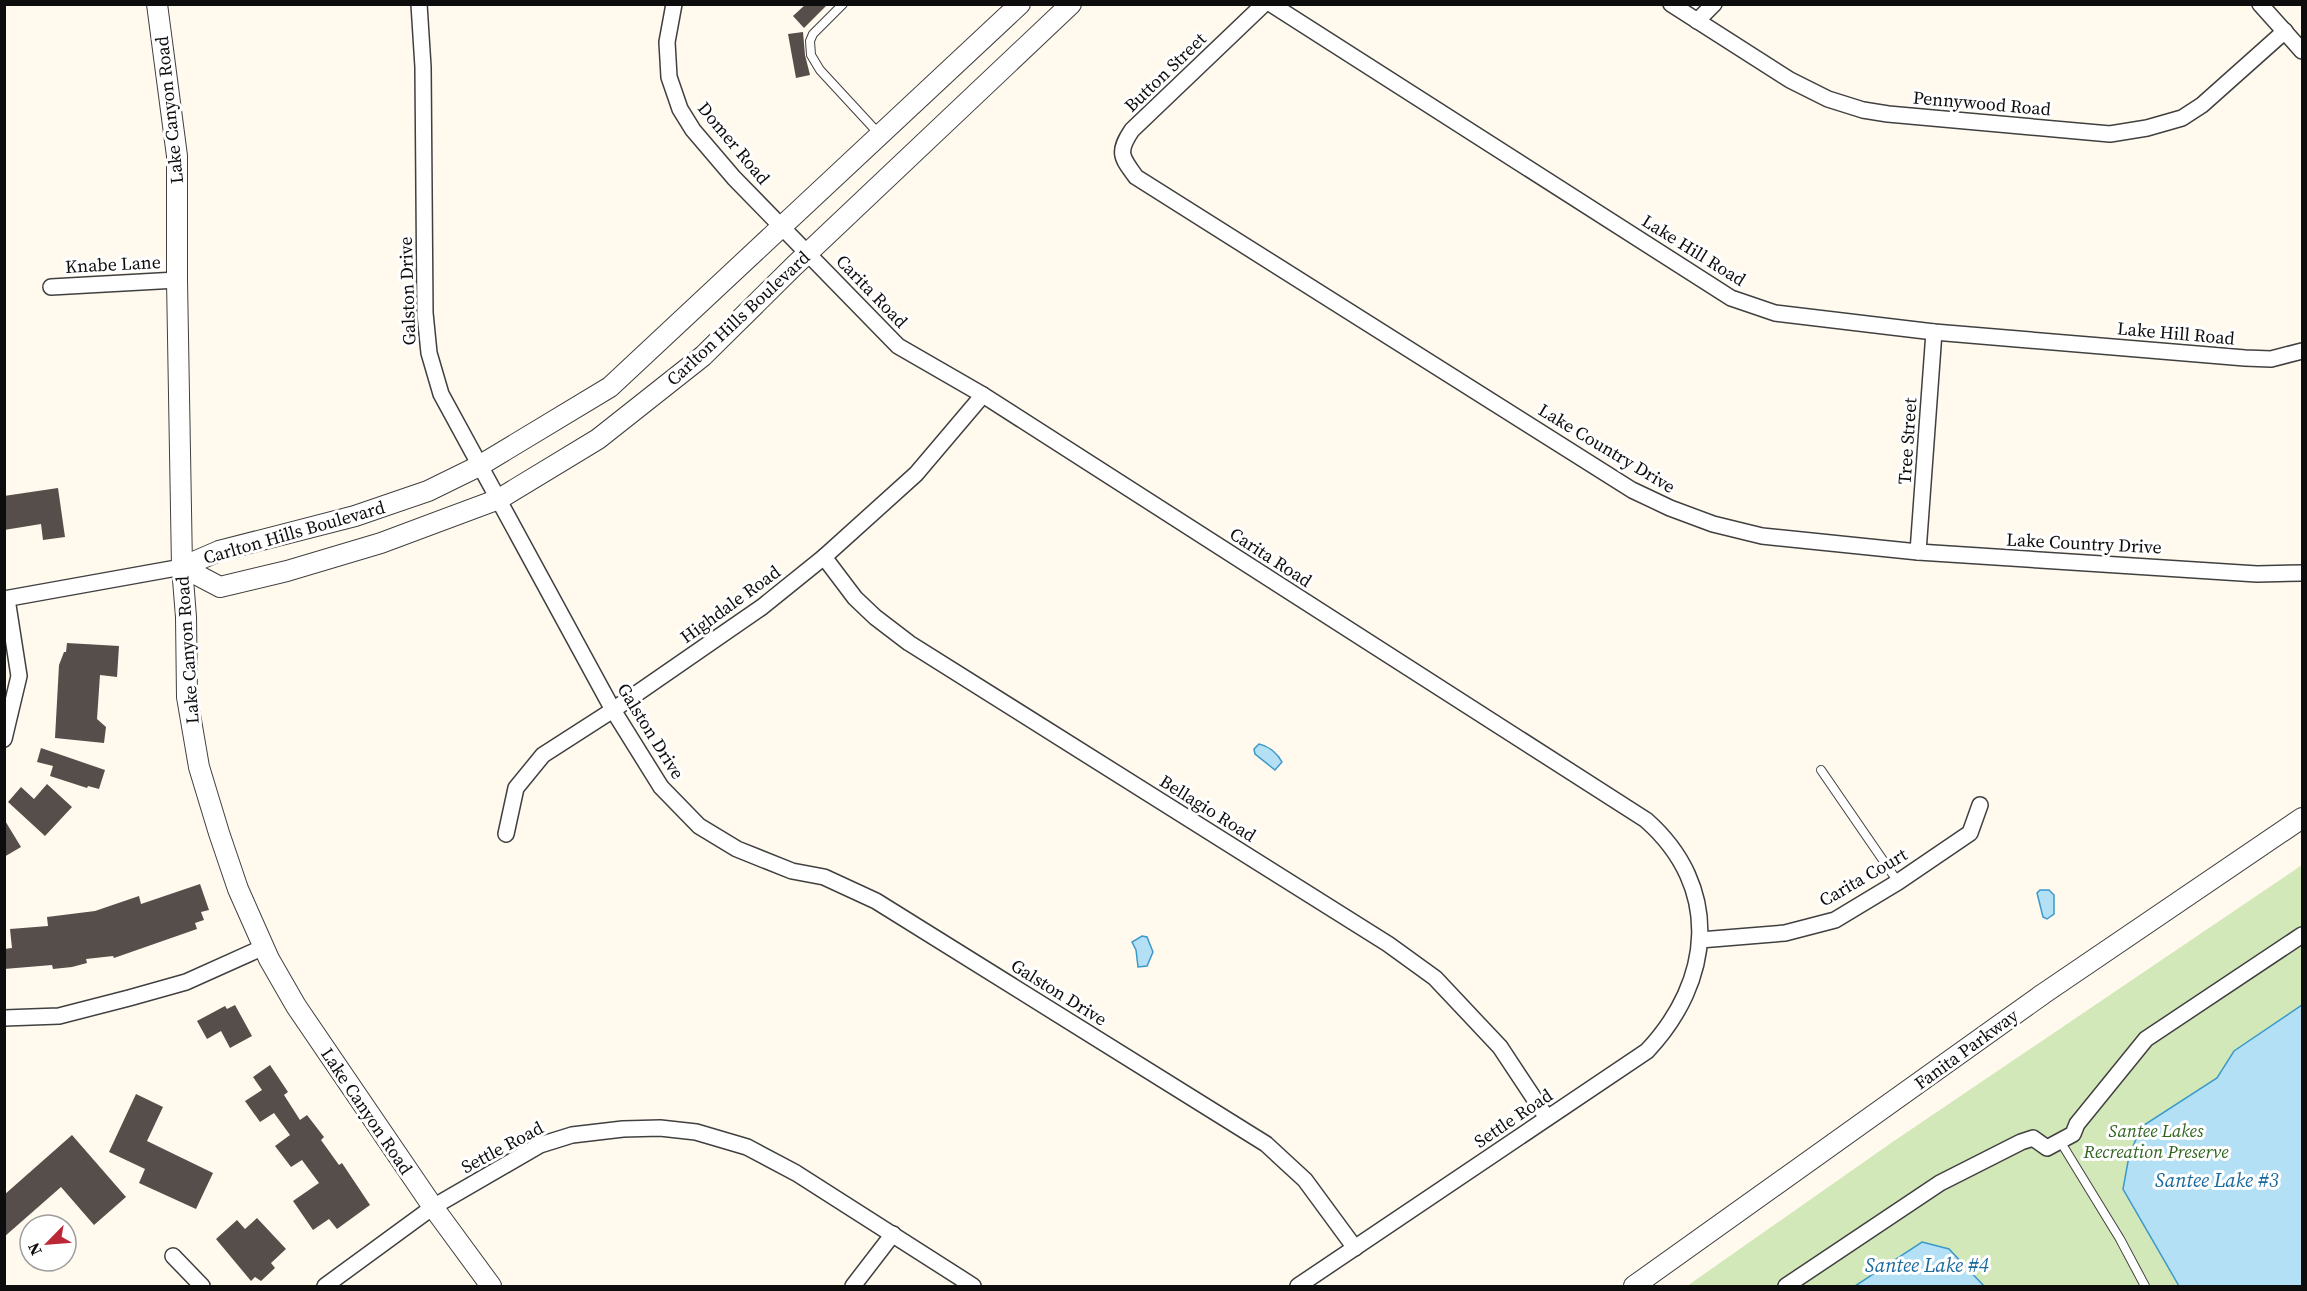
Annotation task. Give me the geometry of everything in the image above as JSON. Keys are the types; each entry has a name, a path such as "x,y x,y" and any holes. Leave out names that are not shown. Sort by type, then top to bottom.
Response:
{"street":[{"name":"Lake Canyon Road","path":"157,4 177,156 182,567 186,617 187,697 199,767 230,867 264,947 296,1006 433,1207 491,1287"},
{"name":"Galston Drive","path":"419,4 423,67 426,333 441,393 613,710 661,787 699,826 737,849 792,871 824,877 876,901 1266,1144 1305,1180 1355,1248"},
{"name":"Domer Road","path":"674,4 669,24 667,60 672,87 680,109 693,130 726,169 783,227"},
{"name":"Carlton Hills Boulevard","path":"6,599 182,567 219,551 376,509 428,491 479,466 610,387 1020,4"},
{"name":"Carlton Hills Boulevard","path":"182,567 219,587 287,571 370,546 499,499 598,439 703,356 1071,4"},
{"name":"Button Street","path":"1136,177 1123,159 1122,145 1132,130 1264,4"},
{"name":"Lake Hill Road","path":"1271,4 1731,298 1775,313 1934,332 2245,358 2271,358 2302,351"},
{"name":"Pennywood Road","path":"1671,4 1790,80 1828,99 1863,110 2110,134 2147,128 2182,118 2202,105 2285,31"},
{"path":"1697,21 1714,4"},
{"path":"2260,4 2302,51"},
{"name":"Lake Country Drive","path":"1136,177 1632,490 1670,508 1713,524 1762,536 1918,552 2257,574 2302,573"},
{"name":"Carita Road","path":"783,227 898,346 983,395 1646,820 1671,844 1690,879 1699,911 1700,940"},
{"name":"Knabe Lane","path":"51,287 177,280"},
{"name":"Tree Street","path":"1918,552 1934,332"},
{"name":"Highdale Road","path":"506,834 516,788 543,755 613,710 762,607 824,557 916,474 983,395"},
{"name":"Bellagio Road","path":"824,557 855,598 909,643 1388,944 1435,978 1500,1047 1547,1118"},
{"path":"4,739 20,676 6,599"},
{"name":"Carita Court","path":"1700,940 1785,933 1835,920 1898,882 1970,833 1980,805"},
{"name":"Fanita Parkway","path":"1634,1287 2043,994 2302,818"},
{"path":"1786,1287 1940,1183 2020,1142 2033,1138 2047,1148 2073,1134 2077,1124 2146,1039 2302,935"},
{"name":"Settle Road","path":"1298,1287 1647,1051 1659,1038 1687,992 1700,940"},
{"path":"4,1018 59,1016 129,998 186,982 264,947"},
{"name":"Settle Road","path":"325,1287 433,1207 540,1145 572,1135 623,1129 660,1128 696,1132 747,1147 796,1173 974,1287"},
{"path":"853,1287 892,1234"},
{"path":"173,1256 202,1287"}],"lane":[{"path":"843,4 813,34 810,41 811,55 820,70 880,136"},
{"path":"1821,770 1898,882"},
{"path":"2060,1141 2120,1239 2145,1287"}],"green space":[{"name":"Santee Lakes Recreation Preserve","path":"2302,865 2302,1286 1687,1286 1891,1143"}],"water":[{"path":"1259,744 1270,748 1282,762 1275,770 1255,754 1254,749"},
{"path":"2040,890 2049,890 2054,895 2054,914 2047,919 2043,917 2037,893"},
{"path":"1142,936 1147,937 1153,952 1147,966 1138,967 1136,950 1132,942"},
{"name":"Santee Lake #3","path":"2302,1005 2302,1286 2179,1286 2123,1189 2129,1156 2141,1127 2217,1078 2234,1051"},
{"name":"Santee Lake #4","path":"1922,1242 1949,1249 1984,1286 1855,1286"}],"building":[{"path":"806,4 828,4 804,28 793,16"},
{"path":"803,32 810,75 796,78 788,34"},
{"path":"58,488 65,537 43,540 41,524 4,530 4,496"},
{"path":"67,643 119,646 117,677 100,675 97,719 106,727 104,743 55,738 59,665 66,652"},
{"path":"41,748 105,770 99,789 88,786 87,788 50,776 53,766 37,762"},
{"path":"47,784 72,807 45,836 8,802 21,787 34,799"},
{"path":"4,819 21,847 4,857"},
{"path":"200,884 209,910 201,912 204,920 195,923 197,929 114,958 113,956 86,959 87,963 72,967 53,969 52,965 4,969 4,949 12,948 10,929 48,926 47,917 95,911 139,896 141,904"},
{"path":"235,1005 252,1036 230,1048 221,1031 207,1039 197,1021 225,1006 227,1009"},
{"path":"270,1065 288,1092 284,1095 300,1120 307,1115 324,1137 321,1140 339,1165 342,1163 370,1205 337,1229 329,1219 313,1230 293,1201 319,1183 302,1160 291,1167 275,1146 290,1135 274,1113 260,1122 245,1101 262,1090 253,1077"},
{"path":"136,1094 163,1107 147,1141 213,1173 196,1209 139,1183 145,1169 109,1152"},
{"path":"72,1135 126,1197 94,1225 61,1187 31,1213 18,1213 18,1225 4,1237 4,1195"},
{"path":"257,1218 286,1249 271,1263 275,1268 261,1281 255,1277 251,1281 216,1239 237,1220 245,1229"}]}
